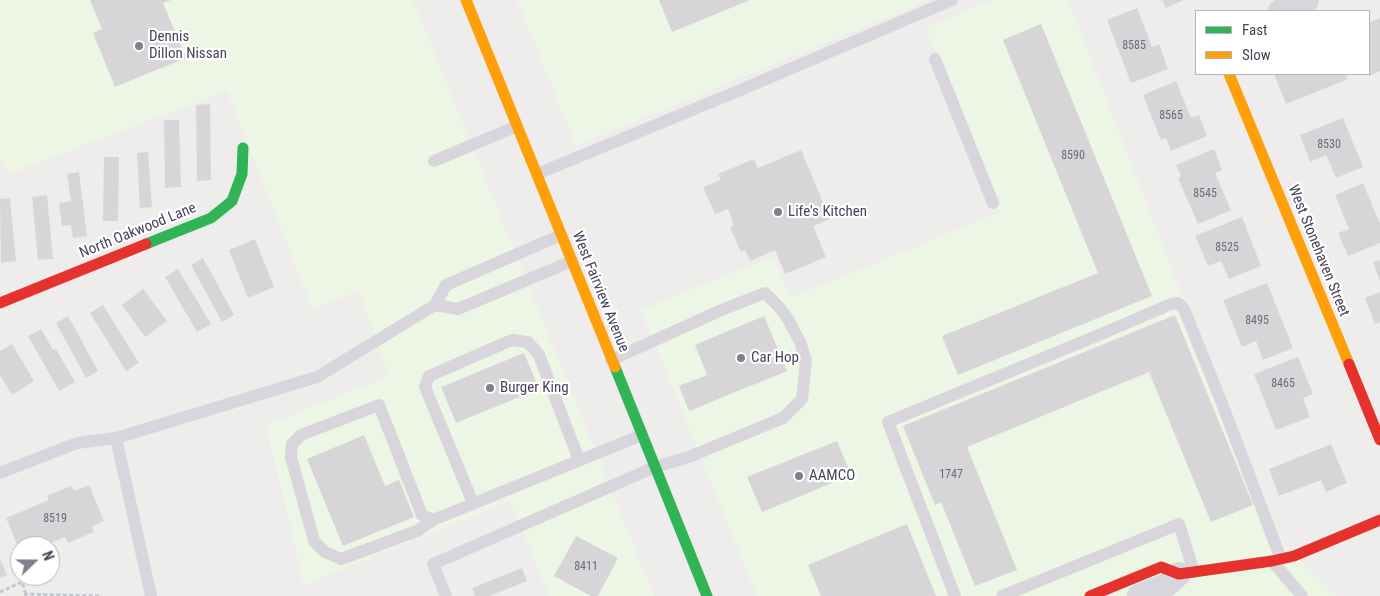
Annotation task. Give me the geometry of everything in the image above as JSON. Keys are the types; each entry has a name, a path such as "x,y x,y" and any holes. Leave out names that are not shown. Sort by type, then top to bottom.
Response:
{"street":[{"name":"West Fairview Avenue","path":"466,0 707,596"},
{"path":"1282,10 1307,0"},
{"name":"West Stonehaven Street","path":"1229,75 1380,440"},
{"name":"North Oakwood Lane","path":"0,303 212,218 232,201 242,174 243,148"},
{"path":"1090,596 1161,567 1186,573 1294,556 1380,520"},
{"path":"1139,596 1166,585 1186,573"}],"lane":[{"path":"537,174 732,94 952,0"},
{"path":"935,59 992,203"},
{"path":"434,161 517,126"},
{"path":"0,473 77,443 116,438 317,378 435,305 446,285 561,235"},
{"path":"435,305 458,309 572,261"},
{"path":"446,596 432,564 655,467 689,457 783,418 802,399 806,360 800,342 784,313 765,293 724,309 611,360"},
{"path":"954,596 888,422 1171,304 1178,303 1184,309 1221,401 1277,560 1302,596"},
{"path":"473,504 425,387 429,376 512,340 528,342 540,355 580,460"},
{"path":"433,520 422,515 379,405 301,435 292,444 291,457 314,541 324,552 341,559 417,531 433,520 642,435"},
{"path":"116,438 151,596"},
{"path":"1002,596 1180,524 1186,573"}],"path":[{"path":"0,592 22,582 26,595 102,596"}],"shaded area":[{"path":"0,0 413,0 654,596 549,596 510,501 304,585 266,425 389,376 359,290 313,310 227,91 8,174 0,157"},
{"path":"517,0 929,0 576,146"},
{"path":"992,0 1068,0 1273,533 1336,596 757,596 641,310 773,257 791,298 1000,212 926,28"}],"building":[{"name":"Dennis Dillon Nissan","path":"90,0 171,0 163,3 186,58 115,87 93,33 102,29"},
{"path":"659,0 750,0 672,32"},
{"path":"1162,0 1184,0 1166,8"},
{"path":"1137,8 1152,47 1159,44 1168,69 1131,83 1107,20"},
{"path":"1380,18 1380,71 1369,76 1370,75 1370,23"},
{"path":"1041,24 1152,296 958,375 942,336 1098,273 1003,40"},
{"path":"1274,75 1346,75 1348,79 1286,104"},
{"path":"1176,81 1191,118 1199,115 1207,136 1171,151 1166,138 1161,140 1143,95"},
{"path":"210,104 211,180 197,181 196,105"},
{"path":"1343,118 1363,167 1336,178 1326,155 1310,162 1300,135"},
{"path":"164,120 179,120 181,187 165,188"},
{"path":"1214,149 1222,170 1215,173 1231,210 1198,224 1178,178 1181,176 1176,165"},
{"name":"Life's Kitchen","path":"801,150 830,219 813,226 826,257 785,274 775,250 750,261 745,250 741,252 730,227 734,225 728,209 715,214 703,187 721,180 718,174 754,159 758,168"},
{"path":"148,152 152,207 140,208 137,153"},
{"path":"104,157 119,157 118,221 103,221"},
{"path":"79,172 87,236 73,238 71,225 62,226 59,203 71,201 67,174"},
{"path":"1363,183 1380,224 1380,243 1348,256 1338,233 1349,229 1335,195"},
{"path":"47,195 53,259 38,260 32,197"},
{"path":"10,198 16,261 1,263 0,199"},
{"path":"1242,217 1261,266 1229,279 1221,261 1208,266 1195,236"},
{"path":"255,239 274,287 248,298 229,250"},
{"path":"203,258 234,315 222,322 191,265"},
{"path":"1380,260 1380,281 1373,262"},
{"path":"178,269 211,324 197,332 165,277"},
{"path":"1267,283 1293,348 1263,360 1256,341 1242,347 1223,300"},
{"path":"143,289 167,321 145,337 122,305"},
{"path":"1380,292 1380,322 1375,324 1365,298"},
{"path":"103,305 139,363 126,371 90,313"},
{"path":"1175,315 1253,505 1211,522 1149,372 967,447 1017,570 975,586 941,502 935,505 903,426"},
{"path":"68,316 98,371 86,378 56,323"},
{"name":"Car Hop","path":"764,316 787,371 689,411 679,386 707,375 695,345"},
{"path":"41,329 53,350 56,349 75,382 59,391 28,336"},
{"path":"12,344 34,381 12,395 0,375 0,351"},
{"name":"Burger King","path":"524,353 539,389 456,423 441,387"},
{"path":"1298,357 1313,394 1303,398 1310,417 1276,430 1254,374"},
{"path":"364,435 385,486 399,480 414,517 343,546 307,459"},
{"name":"AAMCO","path":"837,441 851,475 762,512 747,477"},
{"path":"1331,444 1347,483 1326,492 1321,480 1279,496 1269,469"},
{"path":"89,485 104,521 92,526 94,532 68,543 65,537 60,539 60,536 14,536 6,518 49,500 47,496 71,486 74,491"},
{"path":"907,524 936,596 821,596 808,565"},
{"path":"576,536 618,558 598,596 591,596 554,576"},
{"path":"0,559 7,575 0,578"},
{"path":"522,568 527,581 489,596 475,596 472,588"}],"traffic: fast":[{"path":"146,244 211,218 232,201 242,174 243,148"},
{"path":"615,367 707,596"}],"traffic: slow":[{"path":"466,0 615,367"},
{"path":"1229,75 1349,364"}],"traffic: jam":[{"path":"0,303 146,244"},
{"path":"1349,364 1380,440"},
{"path":"1090,596 1161,567 1179,574 1272,561 1294,556 1380,520"}],"place":[{"name":"Dennis Dillon Nissan","path":"139,46"},
{"name":"Life's Kitchen","path":"778,212"},
{"name":"Car Hop","path":"741,358"},
{"name":"Burger King","path":"490,388"},
{"name":"AAMCO","path":"799,476"}]}
